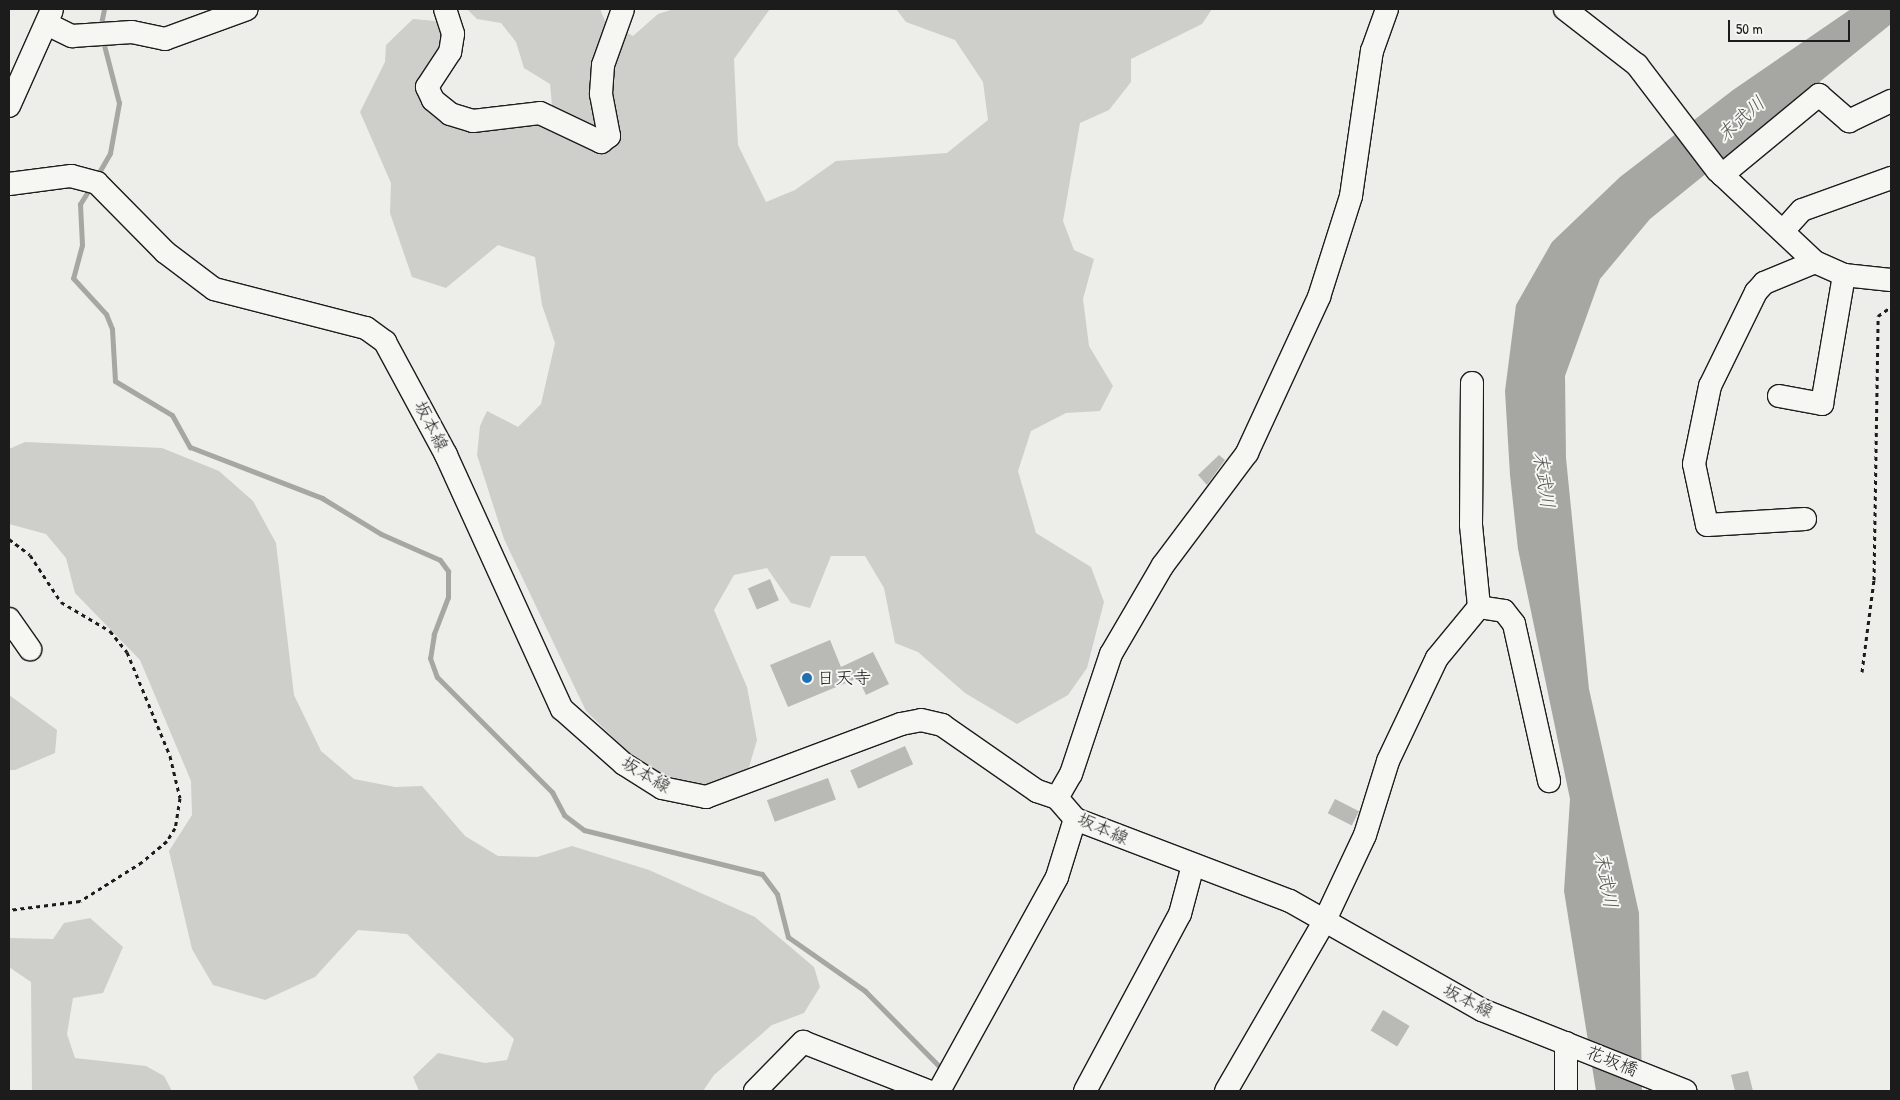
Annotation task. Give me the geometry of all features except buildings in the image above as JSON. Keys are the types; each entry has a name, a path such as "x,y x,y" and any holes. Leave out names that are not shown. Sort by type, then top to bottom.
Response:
{"street":[{"path":"9,106 50,16 72,36 132,32 165,39 247,9"},
{"path":"445,9 453,34 450,52 427,87 433,100 450,114 474,121 540,113 601,142 609,136 601,94 603,65 623,9"},
{"path":"1057,798 1071,774 1111,654 1163,564 1246,453 1319,297 1351,196 1372,51 1387,9"},
{"path":"1565,9 1637,65 1720,172 1815,262 1844,275 1891,280"},
{"path":"1720,172 1819,95 1849,121 1891,101"},
{"name":"坂本線","path":"9,184 70,176 97,183 165,252 214,288 366,328 385,342 446,456 562,709 624,764 662,788 706,797 921,720 962,736 1036,791 1057,798 1075,819 1194,866 1290,901 1482,1010 1572,1046"},
{"path":"1783,231 1802,210 1891,178"},
{"path":"1805,519 1707,525 1694,464 1710,386 1756,292 1764,283 1815,262"},
{"path":"1779,396 1822,404 1844,275"},
{"path":"1226,1091 1325,920 1365,835 1388,761 1437,658 1479,607 1471,525 1472,383"},
{"path":"1479,607 1504,611 1514,624 1550,781"},
{"path":"9,619 30,649"},
{"path":"755,1091 803,1042 930,1090 1057,877 1075,819"},
{"path":"1085,1091 1180,914 1194,866"},
{"path":"1566,1091 1572,1046"},
{"name":"花坂橋","path":"1572,1046 1680,1089"}],"path":[{"path":"1862,672 1874,580 1878,316 1891,307"},
{"path":"9,539 30,555 61,602 110,631 126,652 170,756 180,798 171,834 142,862 80,901 9,910"}],"shaded area":[{"path":"467,9 600,9 605,21 633,36 658,14 674,9 770,9 734,59 738,145 766,202 795,190 836,161 947,153 988,120 983,82 955,40 906,22 896,9 1212,9 1202,24 1131,59 1131,82 1109,110 1080,123 1063,221 1074,250 1094,259 1083,299 1089,346 1113,386 1100,411 1066,413 1031,431 1018,471 1036,533 1091,567 1104,602 1087,668 1068,695 1017,724 965,693 918,652 895,643 884,588 865,556 831,556 810,608 791,603 767,568 734,575 714,610 747,687 757,740 747,774 700,787 669,781 632,756 586,711 504,539 477,455 480,426 487,411 518,427 541,404 555,343 542,305 535,257 498,245 446,288 412,277 390,213 391,183 360,112 385,62 386,45 413,19 436,21 447,38 426,104 520,118 552,105 550,84 524,68 516,42 501,23 477,19"},
{"path":"25,442 162,448 219,471 253,501 276,543 294,695 321,751 354,779 395,787 422,786 465,836 498,856 537,857 572,846 649,870 755,917 814,967 820,987 804,1013 772,1025 714,1075 703,1091 419,1091 413,1077 438,1053 485,1063 507,1060 514,1039 407,934 358,930 315,977 265,1000 213,985 192,949 169,851 192,815 191,781 140,660 75,593 66,558 46,534 9,524 9,449"},
{"path":"9,695 57,730 55,753 15,770 9,770"},
{"path":"90,918 123,947 103,993 73,998 67,1034 75,1058 146,1066 164,1076 172,1091 32,1091 31,982 9,967 9,938 53,939 64,923"}],"water":[{"name":"末武川","path":"1851,9 1891,9 1891,24 1650,219 1600,279 1565,376 1566,458 1589,689 1639,913 1642,1091 1596,1091 1564,891 1570,799 1518,549 1510,475 1505,391 1516,305 1552,242 1620,177 1733,90"}],"waterway":[{"path":"100,28 104,9"},
{"path":"98,174 110,153 119,103 103,41"},
{"path":"90,188 80,204 82,245 73,278 106,314 112,329 115,381 172,415 190,447 322,498 381,534 440,560 448,571 448,597 434,634 430,658 437,677 552,792 564,815 584,830 762,874 777,894 788,937 865,991 941,1068 938,1072"}],"place":[{"name":"日天寺","path":"807,678"}]}
